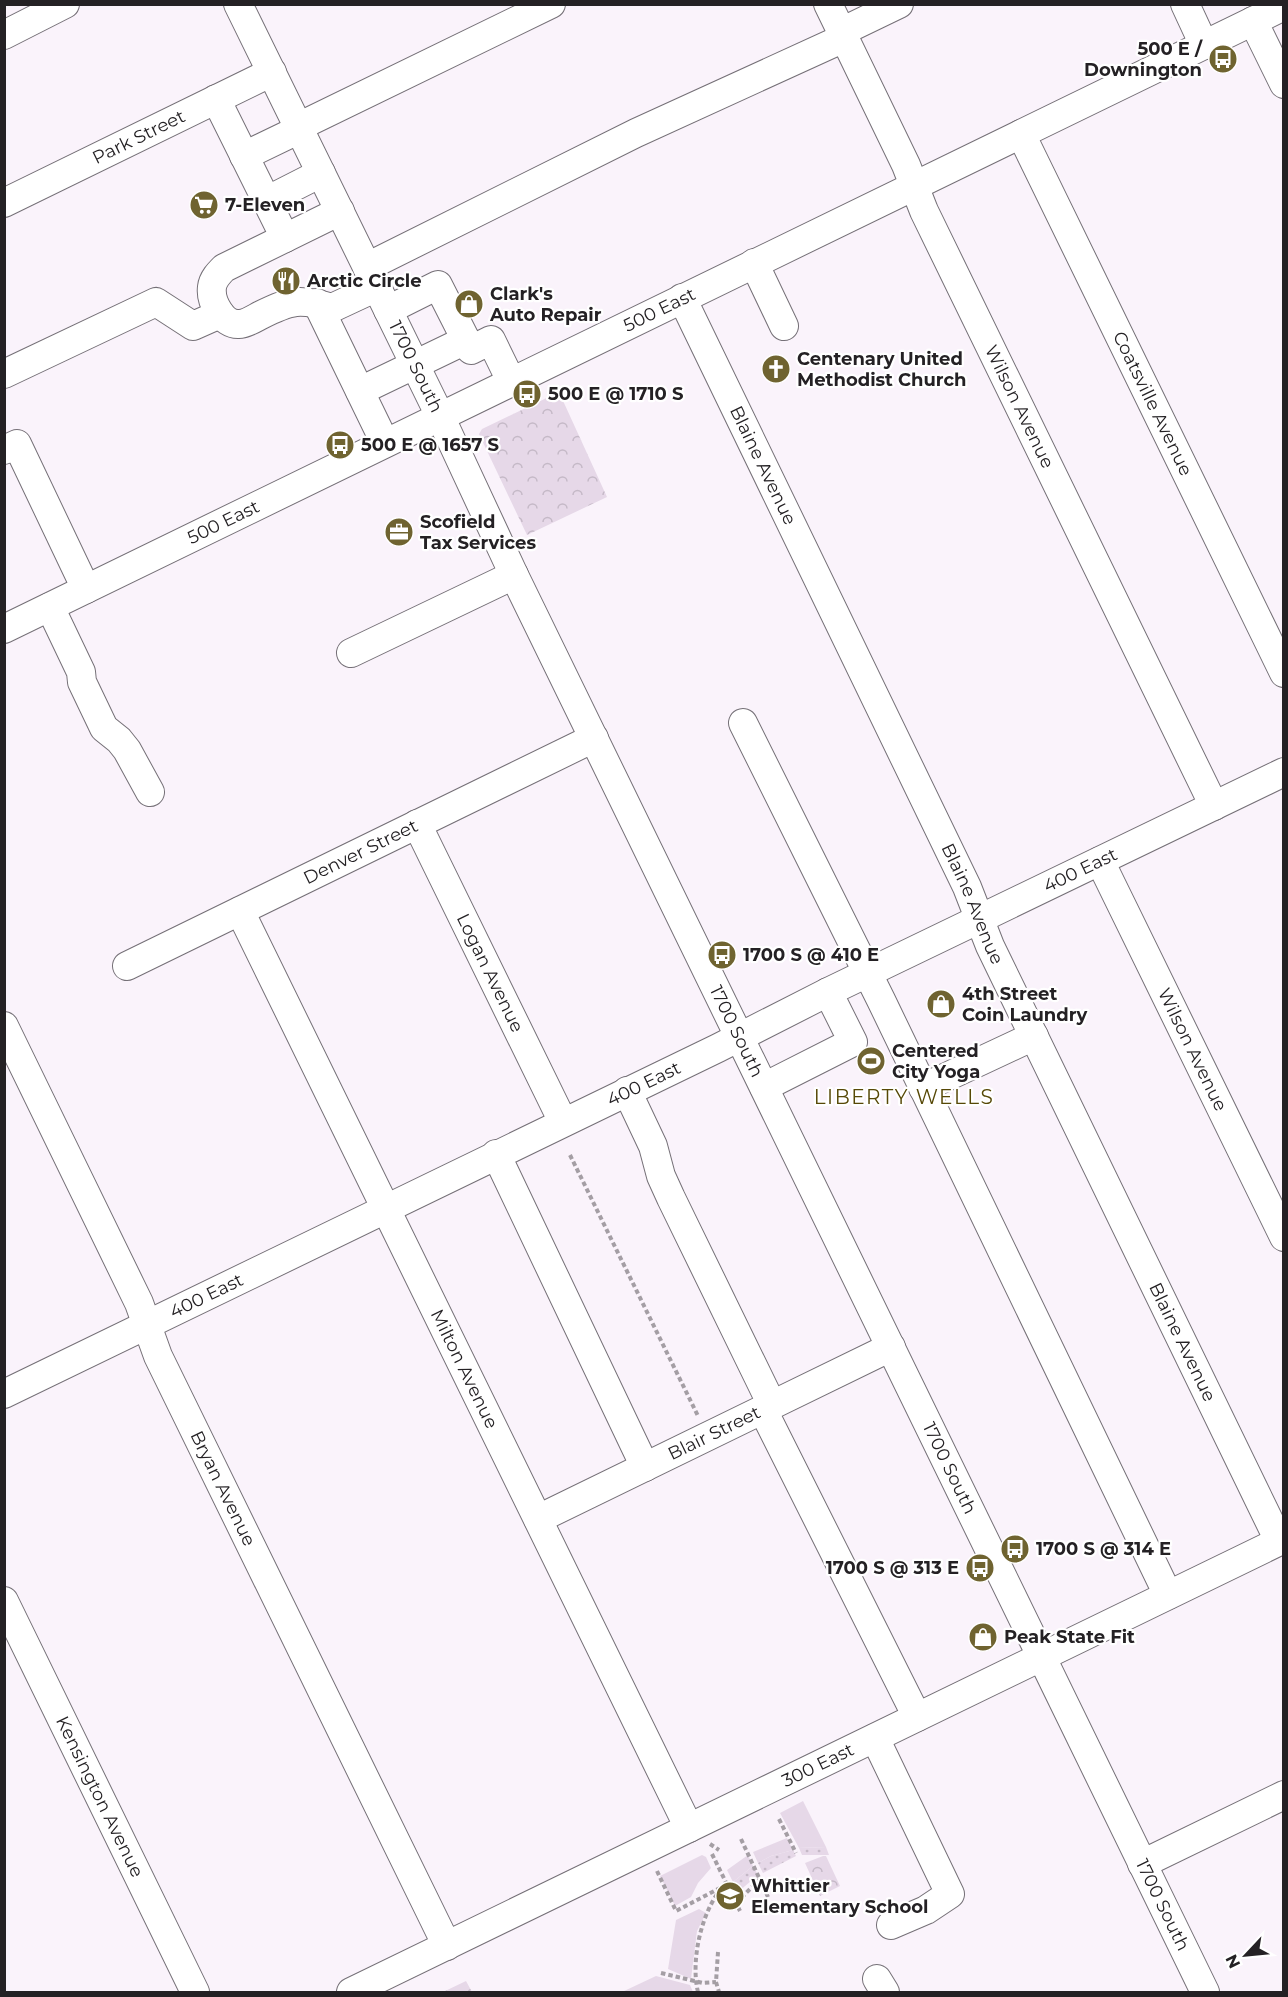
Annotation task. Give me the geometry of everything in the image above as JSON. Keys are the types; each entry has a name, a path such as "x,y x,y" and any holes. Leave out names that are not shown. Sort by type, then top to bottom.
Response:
{"street":[{"path":"4,35 65,4"},
{"name":"1700 South","path":"238,4 1205,1992"},
{"path":"244,156 551,4"},
{"name":"Wilson Avenue","path":"828,4 906,165 924,212 1214,806"},
{"path":"340,211 219,272 212,288 220,314 231,323 240,325 287,303 311,301 332,308 377,288 636,133 843,35 899,4"},
{"path":"1185,4 1204,45"},
{"name":"500 East","path":"4,629 1284,6"},
{"path":"1253,21 1284,84"},
{"name":"Park Street","path":"4,203 272,72"},
{"path":"216,99 285,238"},
{"name":"Coatsville Avenue","path":"1021,134 1284,673"},
{"path":"266,201 321,173"},
{"path":"754,263 784,326"},
{"path":"377,288 438,285 471,350 491,340 511,381"},
{"name":"Blaine Avenue","path":"682,298 764,443 967,887 990,946 1281,1540"},
{"path":"4,374 156,302 193,326 220,314"},
{"path":"317,303 384,443"},
{"path":"360,391 466,340"},
{"path":"4,450 17,444 86,589"},
{"path":"351,652 514,575"},
{"path":"50,607 81,672 82,682 104,728 127,750 150,792"},
{"path":"743,723 868,974 1168,1595"},
{"name":"Denver Street","path":"127,966 594,738"},
{"name":"400 East","path":"4,1394 1284,772"},
{"name":"Logan Avenue","path":"417,824 563,1122"},
{"name":"Wilson Avenue","path":"1100,861 1284,1237"},
{"name":"Milton Avenue","path":"240,911 689,1828"},
{"path":"764,1087 853,1042 828,992"},
{"name":"Bryan Avenue","path":"4,1026 139,1303 158,1356 447,1946"},
{"path":"923,1088 1034,1036"},
{"path":"627,1091 653,1146 661,1176 767,1407 917,1717"},
{"path":"496,1154 645,1467"},
{"name":"Blair Street","path":"538,1519 891,1347"},
{"name":"300 East","path":"351,1992 1281,1540"},
{"name":"Kensington Avenue","path":"4,1601 195,1992"},
{"path":"875,1738 950,1894 926,1910 891,1925"},
{"path":"1142,1864 1284,1796"}],"path":[{"path":"570,1155 700,1422"},
{"path":"779,1819 796,1853"},
{"path":"741,1839 768,1897"},
{"path":"712,1854 740,1911"},
{"path":"657,1871 676,1911 726,1883"},
{"path":"736,1903 760,1879"},
{"path":"698,1992 695,1982 700,1932 720,1888"},
{"path":"718,1952 716,1982 719,1992"},
{"path":"661,1973 695,1982 716,1982"}],"green space":[{"path":"559,392 607,497 527,535 479,434 482,429"},
{"path":"803,1801 826,1847 799,1848 780,1813"},
{"path":"787,1838 793,1850 771,1856 758,1863 753,1852"},
{"path":"826,1847 829,1855 802,1855 799,1848"},
{"path":"793,1850 796,1856 763,1873 758,1863 771,1856"},
{"path":"702,1855 706,1857 711,1868 698,1883 691,1897 675,1906 660,1876"},
{"path":"748,1855 753,1866 733,1882 727,1870"},
{"path":"826,1856 840,1886 820,1896 805,1863"},
{"path":"753,1866 758,1875 738,1892 733,1882"},
{"path":"699,1909 706,1913 697,1931 691,1979 668,1969 676,1920"},
{"path":"656,1976 690,1985 693,1992 622,1992"},
{"path":"466,1981 472,1992 443,1992"}],"place":[{"name":"500 E / Downington","path":"1223,59"},
{"name":"7-Eleven","path":"204,205"},
{"name":"Arctic Circle","path":"286,281"},
{"name":"Clark's Auto Repair","path":"469,304"},
{"name":"Centenary United Methodist Church","path":"776,369"},
{"name":"500 E @ 1710 S","path":"527,394"},
{"name":"500 E @ 1657 S","path":"340,445"},
{"name":"Scofield Tax Services","path":"399,532"},
{"name":"1700 S @ 410 E","path":"722,955"},
{"name":"4th Street Coin Laundry","path":"941,1004"},
{"name":"Centered City Yoga","path":"871,1061"},
{"name":"1700 S @ 314 E","path":"1015,1549"},
{"name":"1700 S @ 313 E","path":"980,1568"},
{"name":"Peak State Fit","path":"983,1637"},
{"name":"Whittier Elementary School","path":"730,1896"}],"district":[{"name":"LIBERTY WELLS","path":"904,1097"}]}
